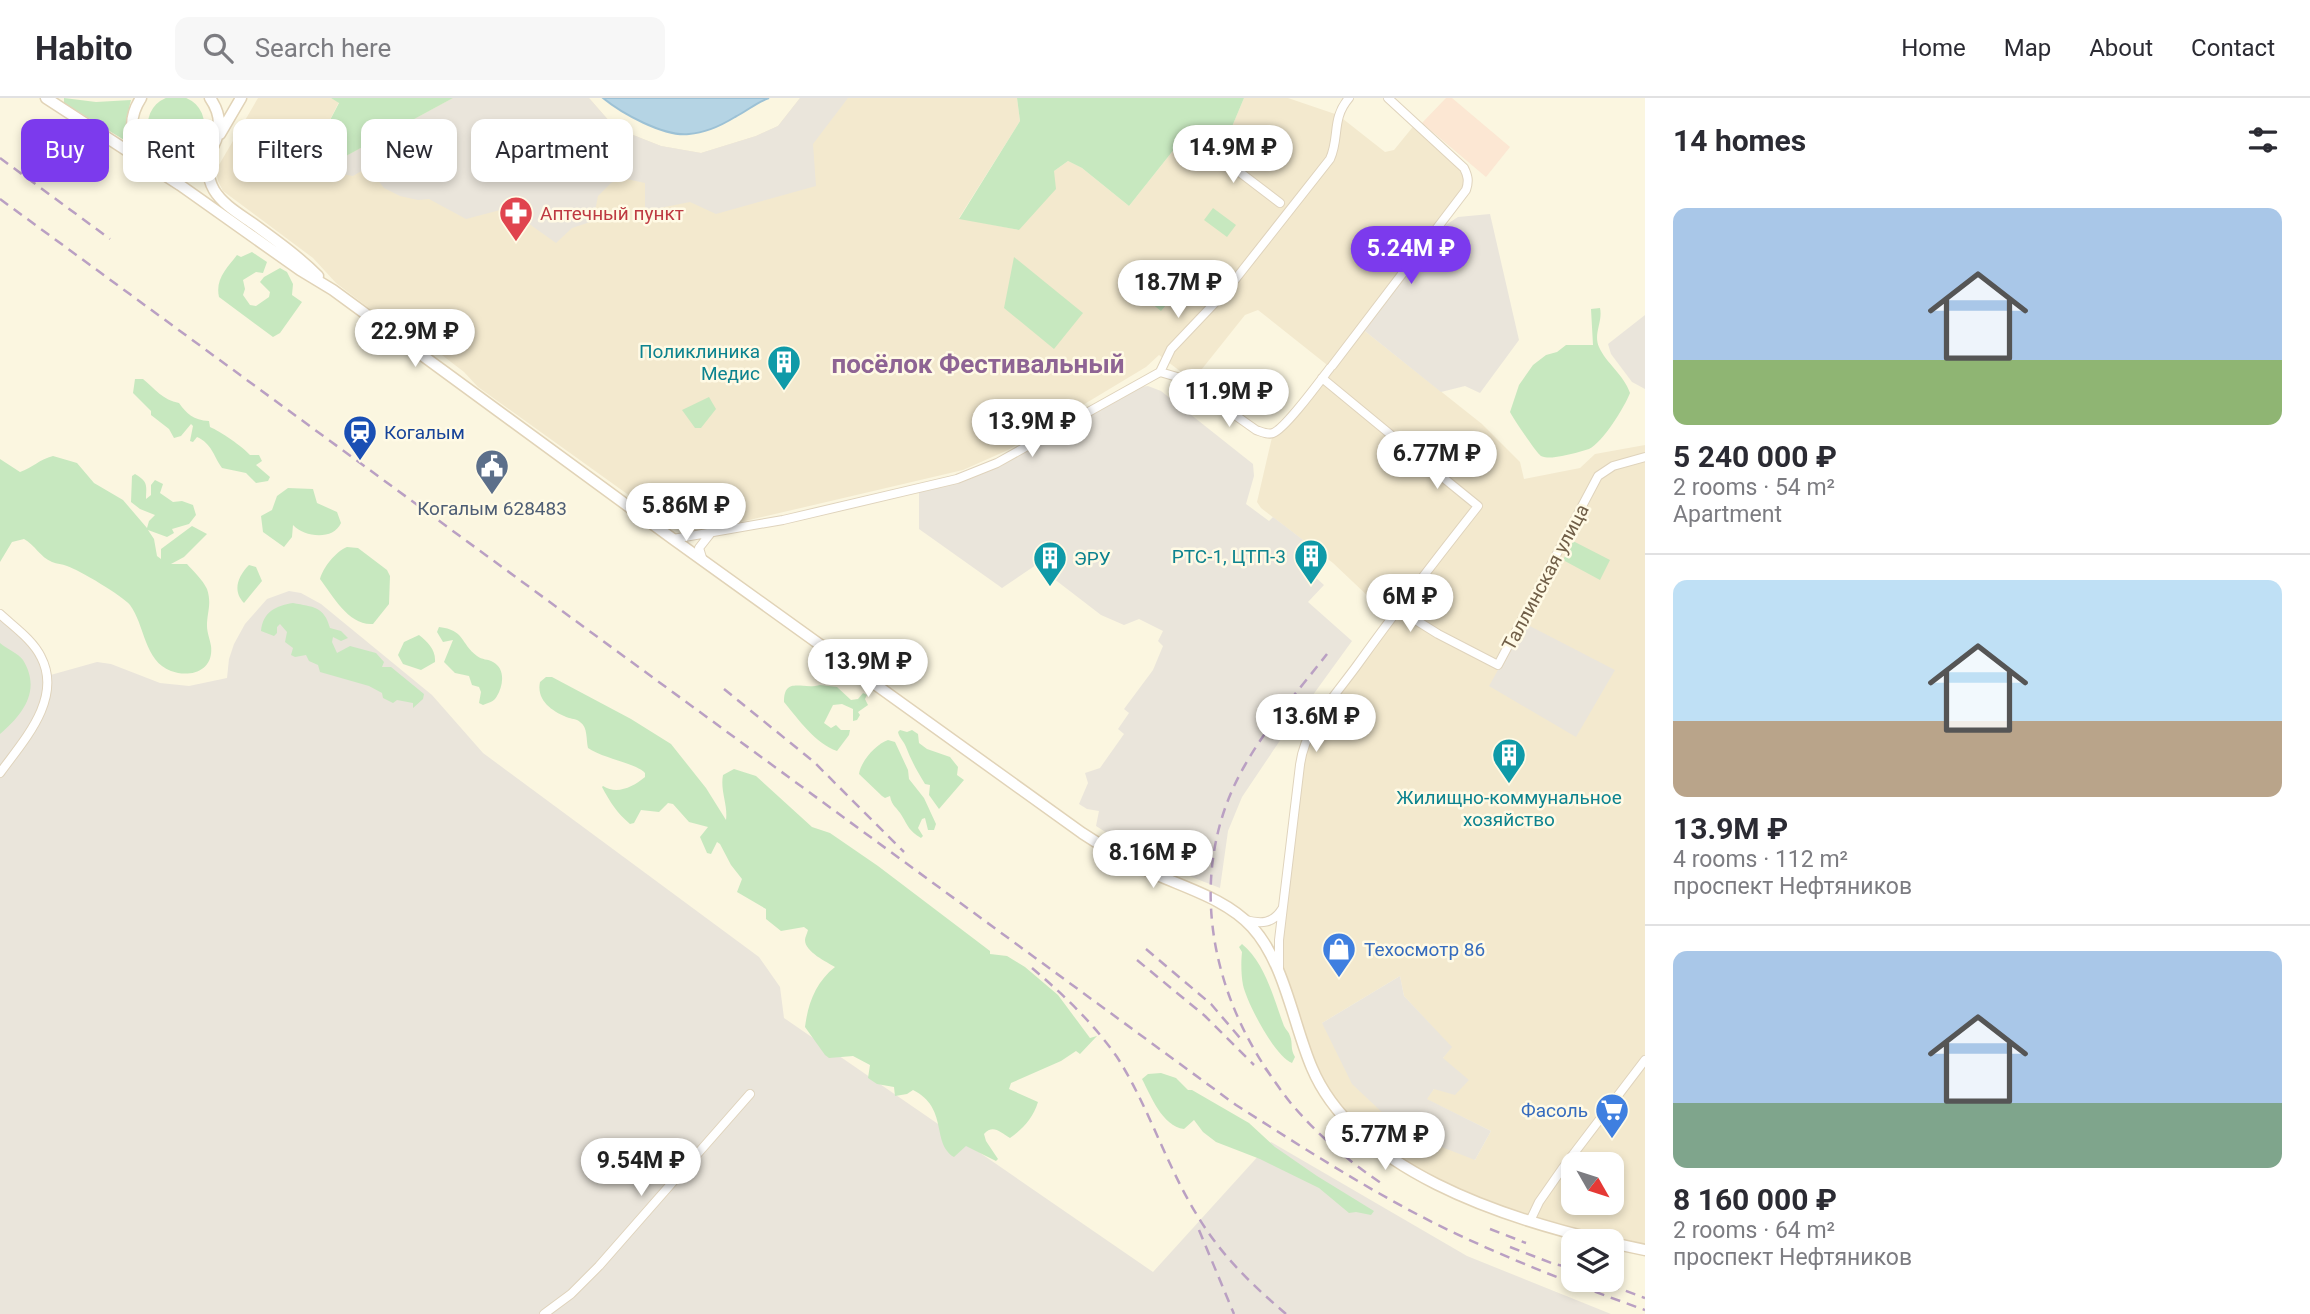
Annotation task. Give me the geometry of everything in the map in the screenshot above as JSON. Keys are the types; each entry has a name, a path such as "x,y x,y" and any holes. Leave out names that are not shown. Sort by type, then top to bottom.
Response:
{"main road":[{"path":"46,98 180,185 300,270 333,290 1082,833 1131,863 1219,902 1244,919 1264,943 1279,975 1317,1079 1332,1103 1354,1127 1389,1156 1427,1178 1483,1204 1561,1229"},
{"path":"133,119 141,98"},
{"path":"210,98 219,119"},
{"path":"219,135 242,98"},
{"path":"118,146 123,148"},
{"path":"176,182 180,185"},
{"path":"212,182 217,194 232,208 301,259 333,290"},
{"path":"1624,1246 1645,1250"}],"street":[{"path":"673,539 865,502 957,480 996,463 1160,372 1171,349 1229,288 1330,159 1338,114 1349,98"},
{"path":"1160,372 1184,379 1256,430 1273,433 1284,424 1461,198 1468,183 1464,168 1388,98"},
{"path":"1204,145 1289,211"},
{"path":"1279,975 1283,906 1305,740 1398,609 1478,506 1322,378"},
{"name":"Таллинская улица","path":"1398,609 1438,635 1498,665 1598,476 1613,466 1645,457"},
{"path":"704,561 699,548 710,534"},
{"path":"0,614 36,648 47,676 44,704 38,718 0,773"},
{"path":"1244,919 1267,922 1277,917 1283,906"},
{"path":"1530,1221 1539,1202 1562,1169 1645,1060"},
{"path":"544,1314 571,1294 598,1266 750,1094"}],"shaded area":[{"path":"258,98 331,98 339,102 330,119 246,119"},
{"path":"453,98 589,98 607,119 471,119 471,182 633,182 633,135 661,146 701,153 756,136 778,126 800,98 1017,98 1020,121 959,218 1019,230 1054,171 1068,161 1082,168 1129,206 1183,138 1222,144 1226,141 1244,98 1288,98 1338,115 1385,152 1394,150 1416,123 1464,168 1468,183 1361,328 1482,424 1520,462 1524,479 1580,468 1595,454 1645,445 1645,1250 1624,1244 1624,1229 1571,1229 1483,1204 1380,1149 1322,1089 1279,962 1305,740 1391,618 1333,563 1261,508 1257,502 1273,433 1331,368 1258,310 1245,315 1194,379 1159,355 1146,367 1008,450 963,470 741,522 676,529 478,387 438,352 421,348 336,283 313,258 223,191 218,182 219,165 233,141 233,182 347,182 347,155 361,148 361,182 457,182 457,119 414,119","holes":["1400,976 1404,996 1451,1047 1443,1058 1434,1089 1426,1099 1491,1131 1475,1160 1322,1023"]},
{"path":"453,98 589,98 607,119 471,119 471,182 613,182 598,196 593,221 572,228 556,243 511,211 504,209 466,219 429,199 418,200 400,196 384,188 379,182 457,182 457,119 414,119"},
{"path":"800,98 848,98 813,144 816,186 716,214 690,202 645,211 645,183 633,180 633,135 661,146 701,153 756,136 778,126"},
{"path":"1446,98 1452,98 1510,147 1486,177 1422,123"},
{"path":"361,148 361,171 353,176 347,175 347,155"},
{"path":"1490,214 1519,340 1480,393 1465,386 1441,392 1361,328 1441,228 1458,217"},
{"path":"1645,315 1645,389 1632,382 1611,354 1608,344"},
{"path":"1148,386 1161,391 1253,464 1254,476 1246,504 1269,521 1273,517 1328,559 1314,576 1324,585 1308,602 1352,641 1242,797 1228,831 1220,888 1153,862 1096,826 1099,811 1079,804 1088,783 1085,773 1100,768 1124,734 1118,729 1129,713 1124,709 1153,670 1163,646 1158,641 1163,631 1139,619 1124,625 1101,615 1036,565 1002,588 919,529 919,489 975,473 1128,388"},
{"path":"289,591 301,593 321,604 432,695 483,753 759,957 780,987 784,1018 1153,1272 1271,1142 1467,1256 1611,1314 0,1314 0,614 36,648 47,676 97,662 111,664 160,683 189,686 227,678 234,644 245,624 267,599"},
{"path":"1524,623 1615,670 1576,737 1489,686"},
{"path":"1400,976 1404,996 1452,1047 1443,1058 1469,1080 1455,1095 1434,1089 1427,1099 1491,1131 1475,1160 1403,1132 1352,1084 1322,1023"}],"green space":[{"path":"176,96 187,98 196,104 203,119 149,119 156,104 165,98"},
{"path":"64,98 96,102 131,100 126,119 123,119 123,139 109,131 109,119 90,119 64,103"},
{"path":"331,98 453,98 414,119 361,119 361,148 347,155 347,119 331,119 339,103"},
{"path":"1017,98 1244,98 1226,141 1222,144 1208,140 1200,151 1183,138 1129,206 1082,168 1068,161 1054,171 1056,189 1019,230 959,219 1020,121"},
{"path":"1213,208 1236,225 1227,237 1204,220"},
{"path":"252,252 267,262 263,273 256,272 243,280 243,295 250,305 256,306 269,297 270,292 260,282 280,268 287,272 293,284 292,295 302,302 280,333 273,337 219,297 220,279 226,269 237,255 241,257"},
{"path":"1014,257 1083,313 1054,349 1004,308"},
{"path":"1151,283 1171,299 1161,311 1141,295"},
{"path":"1600,308 1597,342 1630,393 1612,424 1595,445 1562,456 1541,456 1510,412 1519,385 1533,365 1546,355 1557,352 1566,345 1593,345 1591,309"},
{"path":"135,379 143,379 164,397 179,403 191,416 209,421 210,427 250,455 259,455 262,461 256,465 270,477 268,481 256,483 246,473 222,468 206,443 197,437 193,442 190,441 193,426 191,424 181,436 174,438 169,429 151,415 151,411 133,393"},
{"path":"709,397 716,409 701,428 695,428 682,410"},
{"path":"53,456 77,463 94,483 123,500 147,528 155,515 131,502 132,476 135,474 145,482 146,499 151,495 151,485 155,480 163,484 160,493 173,502 182,501 193,505 196,515 189,524 172,529 174,533 167,537 148,530 154,539 157,556 161,559 161,549 192,526 207,534 184,557 171,564 187,564 207,589 207,629 211,655 205,667 186,674 162,666 150,651 135,613 126,601 81,573 48,560 24,539 12,542 0,562 0,459 20,472"},
{"path":"288,488 313,489 317,503 337,512 341,523 337,529 332,533 318,535 304,532 293,525 292,537 284,547 263,532 261,516 272,510 277,496"},
{"path":"1573,541 1610,560 1600,580 1563,560"},
{"path":"347,547 358,548 387,570 390,576 389,604 373,624 356,620 349,615 320,579 330,561"},
{"path":"249,565 256,567 262,581 244,603 237,589 242,574"},
{"path":"293,603 321,611 330,628 341,631 348,638 341,641 333,637 332,642 337,653 350,646 376,653 384,662 382,667 391,667 424,694 423,699 413,708 413,703 397,700 393,703 369,686 320,672 318,665 309,661 306,655 291,655 293,648 285,642 287,632 280,624 274,636 261,631 264,619 271,611"},
{"path":"439,627 454,631 477,656 493,662 500,669 501,687 493,701 483,705 479,703 479,687 472,685 469,676 455,673 444,662 453,640 443,642 437,632"},
{"path":"419,635 431,647 435,658 435,662 421,670 403,664 398,655 404,642"},
{"path":"0,643 23,660 31,682 27,702 16,719 0,734"},
{"path":"546,677 552,677 631,719 671,744 706,788 726,820 723,775 734,769 756,776 812,827 830,833 878,866 990,951 990,954 1007,956 1025,967 1058,995 1090,1038 1097,1036 1080,1054 1076,1051 1061,1061 1011,1083 1009,1089 1038,1102 1027,1123 1010,1138 994,1129 984,1134 998,1159 996,1161 966,1146 954,1157 943,1143 936,1115 924,1097 913,1090 895,1096 894,1087 877,1084 868,1078 870,1065 853,1056 829,1058 825,1055 805,1027 814,994 823,979 835,967 809,949 805,940 808,930 804,927 781,931 766,919 766,909 737,892 742,879 720,844 717,842 711,854 707,853 700,837 708,827 689,822 673,804 668,803 659,812 641,810 634,823 630,824 625,820 602,787 625,789 645,777 645,773 635,766 588,748 583,724 557,713 543,700 539,689 540,682"},
{"path":"791,687 837,687 851,700 858,699 863,693 867,695 865,699 868,705 858,712 860,715 857,720 853,721 853,709 842,704 833,705 824,723 831,728 836,725 841,730 850,730 837,751 815,737 784,702 787,689"},
{"path":"900,730 912,730 918,734 919,743 927,749 950,757 958,767 957,775 964,780 939,809 929,795 930,785 925,784 899,736"},
{"path":"888,740 895,742 908,770 909,779 924,798 936,824 934,830 928,830 925,818 922,819 918,828 923,836 921,838 909,828 890,796 882,796 859,774 870,754"},
{"path":"1242,944 1257,962 1268,983 1291,1039 1295,1057 1292,1063 1285,1059 1270,1040 1250,1004 1242,981 1242,952 1239,947"},
{"path":"1161,1073 1176,1078 1188,1090 1249,1123 1275,1147 1374,1211 1371,1215 1349,1213 1319,1188 1260,1159 1216,1142 1203,1132 1194,1120 1184,1129 1176,1127 1158,1109 1142,1079 1148,1074"}],"water":[{"path":"603,98 769,98 719,126 701,132 679,134 656,128 632,117"}],"railway":[{"path":"0,158 110,239"},
{"path":"0,199 1236,1105 1412,1212 1489,1249 1645,1310"},
{"path":"1271,1076 1249,1040 1232,1003 1219,964 1212,924 1211,883 1216,843 1227,803 1245,765 1273,722 1327,654"},
{"path":"724,689 814,762 904,852"},
{"path":"1146,949 1211,1004 1240,1038"},
{"path":"1137,960 1205,1016 1254,1065"},
{"path":"1032,968 1078,1010 1117,1057 1139,1096 1186,1196 1206,1229 1237,1268 1286,1314"},
{"path":"1265,1068 1315,1130 1348,1159 1384,1185"},
{"path":"1490,1229 1526,1243"},
{"path":"1199,1230 1234,1314"},
{"path":"1510,1247 1561,1265"},
{"path":"1624,1290 1645,1298"}],"place":[{"name":"Аптечный пункт","path":"516,243"},
{"name":"Поликлиника Медис","path":"784,392"},
{"name":"Когалым","path":"360,462"},
{"name":"Когалым 628483","path":"492,496"},
{"name":"РТС-1, ЦТП-3","path":"1311,586"},
{"name":"ЭРУ","path":"1050,588"},
{"name":"Жилищно-коммунальное хозяйство","path":"1509,785"},
{"name":"Техосмотр 86","path":"1339,979"},
{"name":"Фасоль","path":"1612,1140"}],"district":[{"name":"посёлок Фестивальный","path":"978,364"}]}
